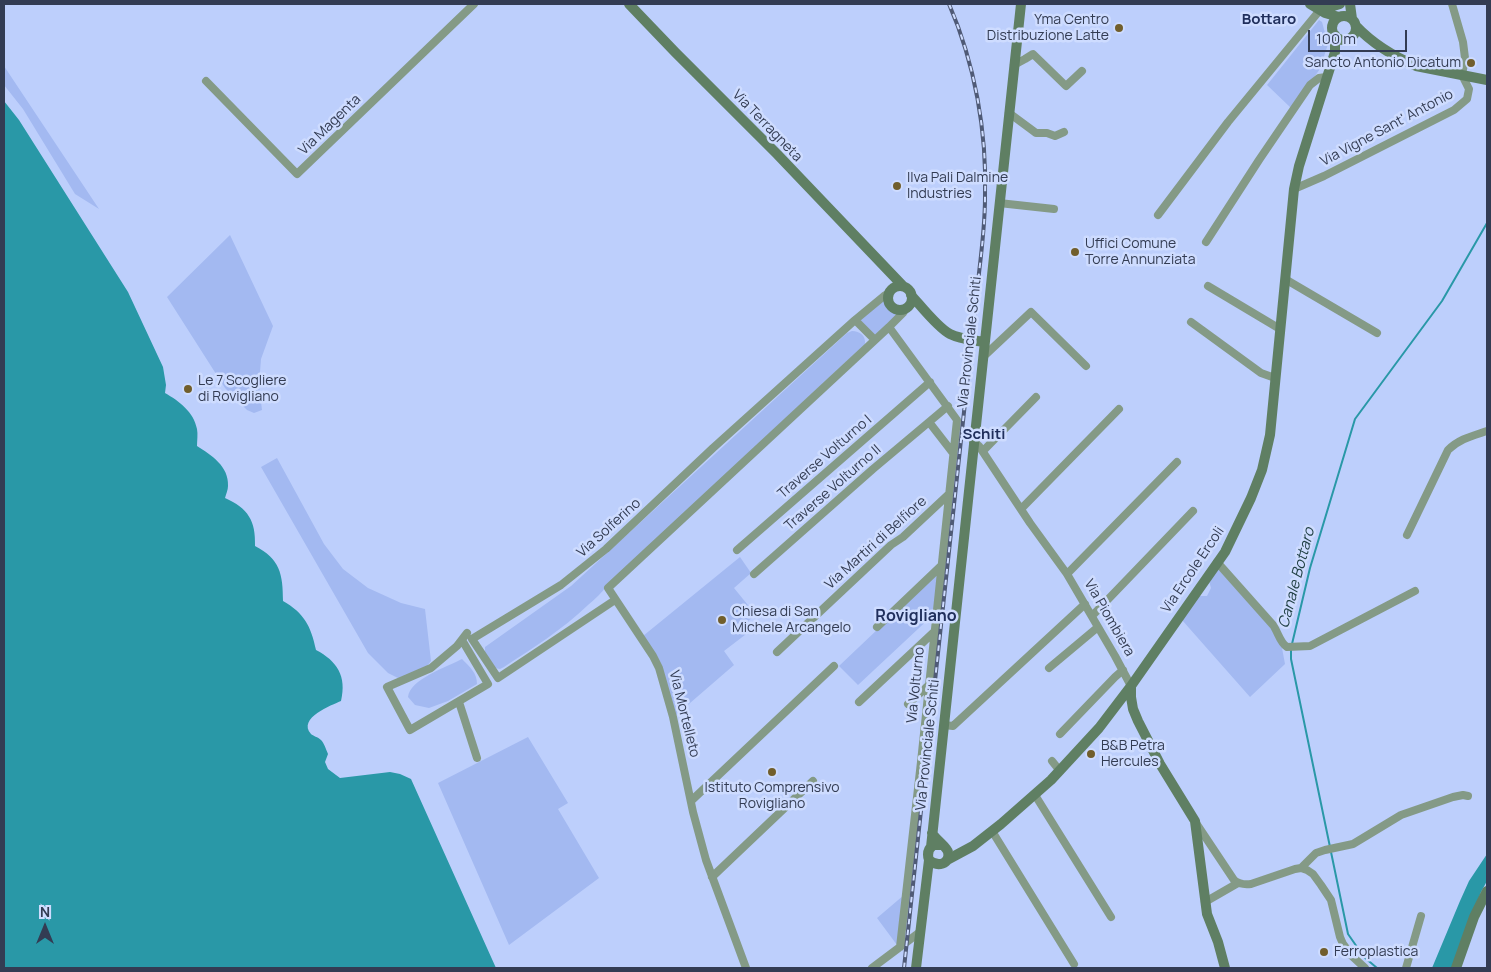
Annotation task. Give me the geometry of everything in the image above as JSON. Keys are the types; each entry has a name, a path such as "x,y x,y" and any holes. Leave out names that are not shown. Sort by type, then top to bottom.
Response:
{"street":[{"name":"Via Magenta","path":"206,81 297,174 474,4"},
{"name":"Via Terragneta","path":"630,4 674,52 776,154 885,268 895,289"},
{"name":"Via Provinciale Schiti","path":"938,862 928,853 931,847 1021,4"},
{"path":"1310,4 1340,17 1347,16 1366,37 1408,63 1487,80"},
{"path":"1158,216 1228,122 1323,11 1340,4"},
{"path":"1333,31 1333,23 1340,17 1346,4"},
{"path":"1350,4 1354,22 1354,33 1350,38"},
{"name":"Via Vigne Sant' Antonio","path":"1294,189 1324,176 1454,110 1467,99 1469,89 1462,75 1465,58 1463,42 1452,4"},
{"path":"1323,11 1333,31 1340,39 1366,37"},
{"name":"Via Ercole Ercoli","path":"938,862 973,846 992,831 1035,795 1099,728 1131,686 1225,552 1251,498 1262,470 1270,435 1294,189 1299,166 1335,52 1333,31"},
{"name":"Via Ercole Ercoli","path":"1335,52 1350,38"},
{"path":"1014,65 1033,54 1066,86 1082,71"},
{"path":"1206,242 1310,85 1319,78 1326,77"},
{"path":"1009,113 1036,132 1044,132 1055,136 1064,132"},
{"path":"999,203 1054,209"},
{"path":"1285,279 1377,334"},
{"path":"1208,286 1280,329"},
{"path":"856,320 875,340 903,313 909,302 909,290 895,289 888,300 892,307 899,309 909,302"},
{"name":"Via Solferino","path":"615,600 498,678 472,639 562,585 606,549 714,448 856,320 895,289"},
{"path":"909,302 921,306 949,334 984,342"},
{"path":"983,357 1031,312 1086,366"},
{"path":"1190,322 1261,373 1275,378"},
{"name":"Via Volturno","path":"889,327 957,420 900,947"},
{"name":"Via Mortelleto","path":"746,968 706,860 673,716 659,668 608,588 875,340"},
{"name":"Traverse Volturno I","path":"737,550 930,382"},
{"path":"983,451 1036,397"},
{"name":"Traverse Volturno II","path":"754,574 948,406"},
{"path":"1021,509 1119,410"},
{"path":"929,422 953,454"},
{"path":"1407,535 1448,450 1464,438 1487,431"},
{"name":"Via Piombiera","path":"973,441 983,451 1067,574 1085,604 1131,686 1133,709 1160,764 1195,821 1234,880 1238,883"},
{"path":"1067,574 1177,462"},
{"name":"Via Martiri di Belfiore","path":"777,652 891,545 904,537 949,494"},
{"path":"1092,616 1193,512"},
{"path":"1217,562 1274,625 1283,644 1287,648 1310,646 1415,591"},
{"path":"877,626 941,566"},
{"path":"944,725 952,726 1085,604"},
{"path":"1049,668 1098,627"},
{"path":"859,702 934,632"},
{"path":"462,640 488,684 410,730 387,687 431,668 457,646 467,633"},
{"path":"691,801 834,666"},
{"path":"1060,734 1123,670"},
{"path":"908,704 929,685"},
{"path":"458,702 477,758"},
{"path":"1052,761 1060,770"},
{"path":"712,877 813,781"},
{"path":"1035,795 1111,917"},
{"path":"1205,902 1238,883 1244,885 1251,884 1301,868 1316,853 1353,844 1391,820 1412,811 1453,797 1468,796"},
{"name":"Via Piombiera","path":"1195,821 1205,902 1225,968"},
{"path":"992,831 1074,964"},
{"path":"916,968 927,877 948,852 932,833"},
{"path":"931,847 936,844 962,852"},
{"path":"1301,868 1313,874 1331,900 1340,938 1352,956 1365,968"},
{"path":"1456,968 1474,917 1487,891"},
{"path":"1406,968 1421,916"},
{"path":"872,968 920,932"}],"shaded area":[{"path":"1319,20 1322,22 1328,44 1320,69 1291,108 1267,85"},
{"path":"4,66 99,209 75,194 23,109 4,85"},
{"path":"4,101 19,120 128,292 163,367 166,385 165,393 180,403 193,417 197,429 197,446 218,462 226,473 228,486 225,498 240,506 249,516 254,529 255,546 270,556 275,562 281,575 283,601 296,610 306,621 316,650 330,659 339,670 343,684 341,701 317,713 309,723 308,728 311,734 320,739 324,744 328,754 325,762 328,769 340,778 390,772 411,779 496,968 4,968"},
{"path":"230,235 273,326 261,359 259,385 262,410 254,413 247,410 225,388 167,297"},
{"path":"888,297 892,306 900,309 906,308 875,340 855,320"},
{"path":"852,331 862,334 865,344 578,614 548,638 504,667 500,669 495,668 485,654 485,647 571,586 847,333"},
{"path":"277,458 324,544 343,569 368,588 401,603 425,609 431,661 427,666 398,678 388,673 368,653 261,467"},
{"path":"740,557 751,573 734,588 756,615 748,621 754,628 724,651 734,665 675,716 643,636"},
{"path":"1217,569 1220,569 1272,627 1282,648 1285,664 1250,697 1182,620 1199,596 1207,596 1211,588 1209,581"},
{"path":"939,571 934,614 858,685 839,666"},
{"path":"462,659 474,673 477,684 448,701 429,708 415,705 408,697 410,691 422,679"},
{"path":"528,737 568,803 558,809 599,878 509,945 438,783"},
{"path":"1487,854 1487,881 1452,968 1432,968 1469,881"},
{"path":"904,895 897,945 877,918"}],"waterway":[{"name":"Canale Bottaro","path":"1292,644 1310,568 1355,419 1442,301 1487,223"},
{"name":"Canale Bottaro","path":"1291,648 1291,659 1330,847"},
{"name":"Canale Bottaro","path":"1331,852 1348,934 1364,957 1377,968"}],"railway":[{"path":"904,968 984,216 984,148 978,99 966,50 949,4"}],"place":[{"name":"Yma Centro Distribuzione Latte","path":"1119,28"},
{"name":"Sancto Antonio Dicatum","path":"1471,63"},
{"name":"Ilva Pali Dalmine Industries","path":"897,186"},
{"name":"Uffici Comune Torre Annunziata","path":"1075,252"},
{"name":"Le 7 Scogliere di Rovigliano","path":"188,389"},
{"name":"Chiesa di San Michele Arcangelo","path":"722,620"},
{"name":"B&B Petra Hercules","path":"1091,754"},
{"name":"Istituto Comprensivo Rovigliano","path":"772,772"},
{"name":"Ferroplastica","path":"1324,952"}],"district":[{"name":"Bottaro","path":"1269,20"},
{"name":"Schiti","path":"984,435"},
{"name":"Rovigliano","path":"916,617"}]}
